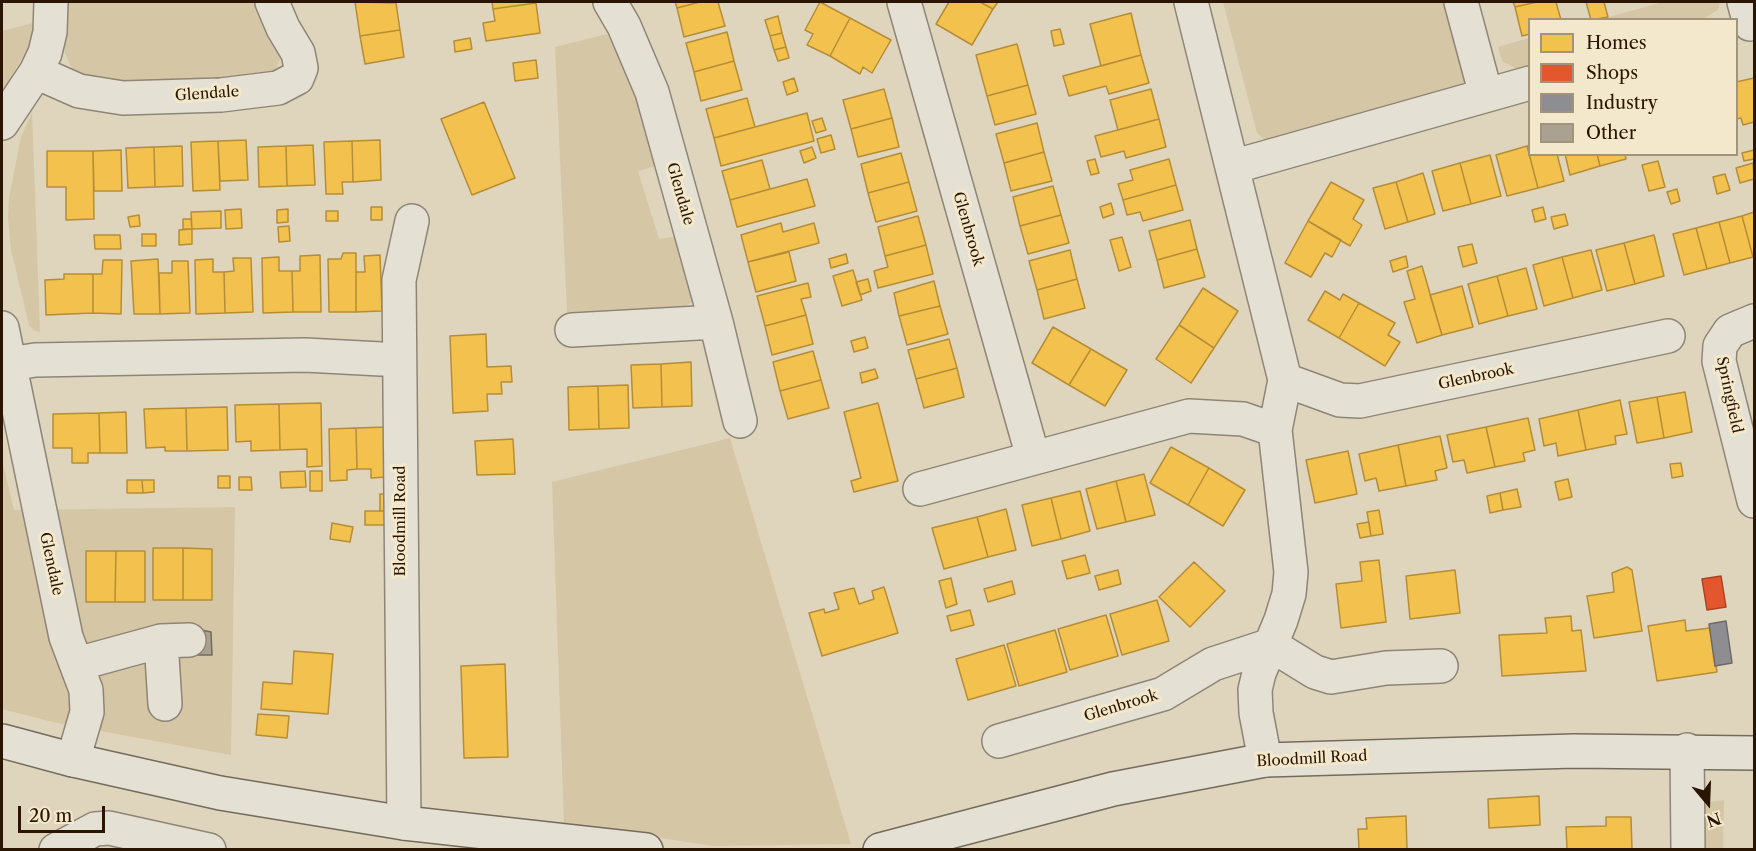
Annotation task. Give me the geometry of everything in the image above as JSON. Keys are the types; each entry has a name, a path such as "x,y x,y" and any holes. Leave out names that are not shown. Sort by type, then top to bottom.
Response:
{"street":[{"path":"2,123 36,72 45,53 50,32 51,2"},
{"name":"Glendale","path":"36,72 79,91 123,98 221,94 278,88 297,78 301,68 297,53 272,2"},
{"name":"Glendale","path":"609,2 624,26 652,92 716,322 740,421"},
{"name":"Glenbrook","path":"904,2 1033,457"},
{"path":"1191,2 1285,380 1275,430 1291,572 1289,594 1259,673 1255,690 1256,713 1265,760"},
{"path":"1461,2 1486,95"},
{"path":"1233,167 1528,84"},
{"name":"Bloodmill Road","path":"404,823 399,280 412,221"},
{"name":"Springfield","path":"1753,492 1719,361 1720,346 1730,331 1755,321"},
{"path":"572,330 716,322"},
{"name":"Glendale","path":"2,328 66,637 87,690 87,712 73,760"},
{"name":"Glenbrook","path":"1285,380 1326,396 1360,400 1668,336"},
{"path":"10,364 34,360 305,355 381,359"},
{"path":"920,489 1190,416 1243,419 1275,430"},
{"path":"77,664 175,640 165,704"},
{"path":"1271,645 1315,672 1331,677 1386,668 1441,666"},
{"name":"Glenbrook","path":"999,741 1163,694 1213,664 1271,645"},
{"path":"2,741 73,760 220,793 404,823 646,849"},
{"path":"1687,750 1688,849"},
{"name":"Bloodmill Road","path":"880,849 1113,789 1265,760 1687,750 1755,753"},
{"path":"56,849 95,829 109,828 209,849"}],"shaded area":[{"path":"66,2 258,2 281,56 277,68 269,76 129,86 87,78 71,67 65,53 63,39"},
{"path":"1223,2 1450,2 1465,81 1459,88 1275,140 1265,140 1257,133"},
{"path":"1663,2 1720,2 1718,10 1705,18 1605,18"},
{"path":"33,23 29,46 2,92 2,31"},
{"path":"607,34 629,67 659,165 638,171 659,239 678,236 694,296 692,302 685,306 567,312 555,47"},
{"path":"1528,38 1528,68 1515,68 1502,61 1498,47"},
{"path":"32,112 40,332 33,330 29,325 11,250 8,218 9,198 21,137"},
{"path":"730,438 851,844 714,846 564,824 552,482"},
{"path":"2,460 14,510 235,507 231,755 57,723 2,709"},
{"path":"1724,800 1723,849 1704,849 1703,808 1710,802"}],"building: Homes":[{"path":"355,2 396,3 400,30 360,36"},
{"path":"492,2 536,2 536,3 493,9"},
{"path":"675,2 700,2 677,8"},
{"path":"700,2 718,2 725,26 684,37 677,8"},
{"path":"820,2 850,18 830,56 807,45 813,34 805,30"},
{"path":"949,2 980,2 993,9 972,45 936,24"},
{"path":"980,2 998,2 993,9"},
{"path":"1513,2 1537,2 1515,7"},
{"path":"1537,2 1556,2 1560,18 1528,18 1528,34 1522,36 1515,7"},
{"path":"1586,2 1604,2 1608,17 1590,18"},
{"path":"536,3 540,33 486,41 483,23 495,21 493,9"},
{"path":"1131,13 1141,55 1101,66 1090,24"},
{"path":"778,16 782,33 770,36 765,20"},
{"path":"850,18 891,40 872,73 863,67 860,74 830,56"},
{"path":"1060,29 1064,44 1054,46 1051,31"},
{"path":"400,30 404,57 365,64 360,36"},
{"path":"727,32 734,61 694,72 686,43"},
{"path":"782,33 786,47 774,50 770,36"},
{"path":"470,38 472,49 455,52 454,41"},
{"path":"1017,44 1028,85 987,96 976,55"},
{"path":"786,47 789,58 778,61 774,50"},
{"path":"1141,55 1149,83 1109,94 1106,86 1069,96 1063,76"},
{"path":"536,60 538,78 515,81 513,63"},
{"path":"734,61 742,90 701,101 694,72"},
{"path":"794,78 798,91 787,95 783,82"},
{"path":"1754,78 1754,122 1743,125 1741,118 1738,119 1738,82"},
{"path":"1028,85 1036,114 995,125 987,96"},
{"path":"884,89 892,118 851,129 843,100"},
{"path":"1151,89 1159,119 1118,130 1110,100"},
{"path":"747,98 755,127 714,138 706,109"},
{"path":"484,102 515,178 472,195 441,119"},
{"path":"807,113 814,141 721,166 714,138"},
{"path":"822,118 826,130 816,133 812,121"},
{"path":"892,118 899,147 858,157 851,129"},
{"path":"1159,119 1166,147 1126,158 1124,151 1101,157 1095,136"},
{"path":"1037,123 1044,152 1004,163 996,134"},
{"path":"831,135 835,149 821,153 817,139"},
{"path":"246,140 248,180 220,181 218,141"},
{"path":"380,140 381,180 353,182 352,141"},
{"path":"218,141 220,190 193,191 191,142"},
{"path":"352,141 353,182 342,182 343,194 326,194 324,142"},
{"path":"313,145 315,185 287,186 286,146"},
{"path":"182,146 183,186 155,187 154,147"},
{"path":"286,146 287,186 259,187 258,147"},
{"path":"1527,146 1538,188 1507,196 1496,155"},
{"path":"154,147 155,187 128,188 126,148"},
{"path":"812,147 816,158 804,163 800,151"},
{"path":"121,150 122,191 94,191 93,151"},
{"path":"1754,150 1754,159 1744,161 1742,153"},
{"path":"47,151 93,151 94,219 66,220 66,187 47,187"},
{"path":"1044,152 1052,181 1011,191 1004,163"},
{"path":"901,153 909,182 868,193 861,164"},
{"path":"1490,155 1501,196 1471,204 1460,163"},
{"path":"1530,156 1558,156 1564,181 1538,188"},
{"path":"1565,156 1598,156 1600,166 1570,175"},
{"path":"1598,156 1625,156 1626,159 1600,166"},
{"path":"1095,159 1099,173 1091,175 1087,161"},
{"path":"1169,159 1176,185 1123,200 1118,184 1133,180 1130,170"},
{"path":"762,160 770,189 730,200 722,171"},
{"path":"1658,161 1665,187 1649,191 1642,165"},
{"path":"1460,163 1471,204 1443,211 1432,171"},
{"path":"1753,163 1754,179 1740,183 1736,168"},
{"path":"1423,173 1435,214 1408,222 1396,182"},
{"path":"1725,174 1730,190 1717,194 1713,177"},
{"path":"807,179 815,206 737,227 730,200"},
{"path":"909,182 917,211 876,222 868,193"},
{"path":"1331,182 1364,200 1353,219 1362,225 1350,246 1308,221"},
{"path":"1396,182 1408,222 1385,229 1373,188"},
{"path":"1176,185 1183,210 1143,221 1140,212 1127,215 1123,200"},
{"path":"1053,186 1061,215 1020,226 1013,197"},
{"path":"1677,189 1680,201 1671,204 1667,192"},
{"path":"1111,203 1114,214 1103,218 1100,207"},
{"path":"371,207 382,207 382,220 371,220"},
{"path":"1543,207 1546,219 1535,222 1532,210"},
{"path":"241,209 242,228 226,229 225,210"},
{"path":"288,209 288,222 277,223 277,210"},
{"path":"221,211 221,228 192,229 191,212"},
{"path":"326,211 338,211 338,221 326,221"},
{"path":"1754,212 1754,256 1753,257 1742,216"},
{"path":"1565,214 1568,225 1554,229 1551,217"},
{"path":"139,215 140,226 130,227 128,217"},
{"path":"1061,215 1069,243 1028,254 1020,226"},
{"path":"918,216 926,245 885,256 878,227"},
{"path":"1742,216 1753,257 1730,263 1719,222"},
{"path":"183,219 191,219 192,229 183,229"},
{"path":"1190,220 1197,249 1157,260 1149,231"},
{"path":"1308,221 1341,240 1332,257 1325,253 1311,277 1285,263"},
{"path":"1719,222 1730,263 1707,269 1696,228"},
{"path":"781,223 783,232 814,223 819,243 748,262 741,235"},
{"path":"289,226 290,241 279,242 278,227"},
{"path":"1696,228 1707,269 1684,275 1673,234"},
{"path":"192,229 192,244 179,245 179,230"},
{"path":"142,234 156,234 156,246 142,246"},
{"path":"94,235 120,235 121,249 95,249"},
{"path":"1654,235 1664,276 1635,284 1624,243"},
{"path":"1122,237 1131,267 1119,271 1110,240"},
{"path":"1624,243 1635,284 1607,291 1596,250"},
{"path":"1472,244 1477,263 1463,267 1458,247"},
{"path":"926,245 933,274 878,288 874,271 888,267 885,256"},
{"path":"1197,249 1205,277 1164,288 1157,260"},
{"path":"1070,250 1077,279 1037,290 1029,261"},
{"path":"1591,250 1602,290 1573,298 1562,257"},
{"path":"789,252 796,281 756,292 748,262"},
{"path":"343,253 356,253 356,312 329,312 328,259 341,259"},
{"path":"846,254 848,263 831,268 829,259"},
{"path":"320,255 321,312 293,312 292,271 300,271 300,256"},
{"path":"380,255 382,311 356,312 356,272 365,272 364,256"},
{"path":"1406,256 1408,267 1393,272 1390,261"},
{"path":"279,257 279,271 292,271 293,312 263,313 262,258"},
{"path":"1562,257 1573,298 1544,306 1533,265"},
{"path":"233,258 251,258 253,312 225,313 224,272 234,271"},
{"path":"158,259 160,314 134,314 131,261"},
{"path":"213,259 213,272 224,272 225,313 196,314 195,260"},
{"path":"103,260 122,260 121,314 93,313 93,274 102,274"},
{"path":"172,261 188,261 190,313 160,314 159,273 172,273"},
{"path":"1422,266 1442,335 1417,343 1404,302 1415,299 1407,271"},
{"path":"1526,268 1537,309 1508,316 1497,276"},
{"path":"853,270 862,300 842,306 833,276"},
{"path":"64,274 93,274 93,313 46,315 45,280 64,279"},
{"path":"1497,276 1508,316 1479,324 1468,284"},
{"path":"868,279 871,291 860,295 856,282"},
{"path":"1077,279 1085,308 1044,319 1037,290"},
{"path":"934,281 940,306 899,316 894,293"},
{"path":"808,283 811,297 801,299 806,315 765,326 757,296"},
{"path":"1462,286 1473,327 1442,335 1430,295"},
{"path":"1203,288 1238,311 1214,348 1179,325"},
{"path":"1325,291 1340,300 1343,294 1359,303 1339,338 1308,320"},
{"path":"1359,303 1395,323 1388,335 1400,342 1385,366 1339,338"},
{"path":"940,306 948,334 907,345 899,316"},
{"path":"806,315 813,344 772,355 765,326"},
{"path":"1179,325 1214,348 1191,383 1156,359"},
{"path":"1053,327 1091,349 1069,385 1032,363"},
{"path":"486,334 487,367 511,366 512,382 501,382 502,394 487,394 488,411 453,413 450,336"},
{"path":"865,337 868,348 854,352 851,341"},
{"path":"949,339 957,368 916,379 908,350"},
{"path":"1091,349 1127,370 1105,406 1069,385"},
{"path":"813,351 821,380 780,391 773,362"},
{"path":"691,362 692,406 662,407 661,364"},
{"path":"661,364 662,407 633,408 631,365"},
{"path":"957,368 964,397 924,408 916,379"},
{"path":"875,369 878,378 862,383 860,373"},
{"path":"821,380 829,408 788,419 780,391"},
{"path":"628,385 629,428 599,429 598,386"},
{"path":"598,386 599,429 569,430 568,387"},
{"path":"1685,392 1692,432 1664,438 1657,397"},
{"path":"1657,397 1664,438 1637,443 1629,402"},
{"path":"1620,400 1627,434 1615,436 1616,444 1586,450 1578,410"},
{"path":"321,403 322,466 307,467 307,449 280,450 279,404"},
{"path":"878,403 898,481 854,492 851,481 861,478 844,412"},
{"path":"279,404 280,450 251,451 251,441 236,442 235,405"},
{"path":"227,407 228,450 187,451 186,408"},
{"path":"186,408 187,451 165,451 165,447 146,448 144,409"},
{"path":"1578,410 1586,450 1558,456 1556,443 1544,446 1539,419"},
{"path":"126,412 127,453 100,453 99,413"},
{"path":"99,413 100,453 88,453 88,463 72,463 72,448 53,448 53,414"},
{"path":"1528,418 1535,450 1523,453 1525,461 1495,467 1486,427"},
{"path":"385,427 387,477 371,478 371,469 357,469 356,428"},
{"path":"1486,427 1495,467 1467,473 1464,460 1453,462 1447,435"},
{"path":"356,428 357,469 347,470 347,480 330,481 329,429"},
{"path":"1440,436 1447,468 1435,471 1437,480 1406,486 1398,445"},
{"path":"513,439 515,474 477,475 475,441"},
{"path":"1398,445 1406,486 1379,491 1376,478 1365,481 1359,454"},
{"path":"1171,447 1209,468 1188,505 1150,483"},
{"path":"1348,451 1357,494 1315,503 1306,460"},
{"path":"1681,463 1683,476 1672,478 1670,464"},
{"path":"1209,468 1245,490 1223,526 1188,505"},
{"path":"305,471 306,487 281,488 280,472"},
{"path":"310,471 322,471 322,491 310,491"},
{"path":"1144,474 1155,515 1126,522 1116,481"},
{"path":"218,476 230,476 230,488 218,488"},
{"path":"239,477 251,477 252,490 239,490"},
{"path":"1568,479 1572,497 1559,500 1555,482"},
{"path":"127,480 142,480 143,493 127,493"},
{"path":"142,480 154,480 154,492 143,493"},
{"path":"1116,481 1126,522 1097,529 1086,489"},
{"path":"1517,489 1521,507 1503,510 1500,493"},
{"path":"1080,491 1090,531 1061,539 1051,498"},
{"path":"1500,493 1503,510 1490,513 1487,496"},
{"path":"380,494 393,494 393,511 380,511"},
{"path":"1051,498 1061,539 1032,546 1022,505"},
{"path":"1006,509 1016,550 988,557 977,517"},
{"path":"1379,510 1383,534 1371,536 1367,512"},
{"path":"365,511 393,511 393,525 365,525"},
{"path":"977,517 988,557 944,569 932,528"},
{"path":"1369,522 1371,536 1360,538 1357,524"},
{"path":"332,523 353,527 350,542 330,539"},
{"path":"153,548 183,548 183,600 153,600"},
{"path":"183,548 212,549 212,600 183,600"},
{"path":"86,551 116,551 115,602 86,602"},
{"path":"116,551 145,551 145,602 115,602"},
{"path":"1085,555 1090,573 1067,579 1062,561"},
{"path":"1379,560 1386,622 1341,628 1336,584 1362,581 1360,562"},
{"path":"1194,562 1225,591 1190,627 1159,597"},
{"path":"1627,567 1632,570 1642,631 1594,638 1587,596 1614,592 1612,573"},
{"path":"1118,570 1121,584 1099,590 1095,576"},
{"path":"1455,570 1460,613 1410,619 1406,576"},
{"path":"951,578 957,604 946,608 939,581"},
{"path":"1012,581 1015,594 988,602 984,589"},
{"path":"884,587 898,633 822,656 809,613 824,609 825,613 839,609 834,593 854,588 859,604 874,599 872,591"},
{"path":"1157,600 1169,641 1122,655 1110,614"},
{"path":"970,610 974,625 951,631 947,616"},
{"path":"1106,615 1118,656 1070,670 1058,629"},
{"path":"1571,616 1572,631 1581,630 1586,671 1502,676 1499,635 1547,633 1545,618"},
{"path":"1685,620 1686,631 1710,628 1717,672 1657,681 1648,626"},
{"path":"1055,630 1067,672 1019,686 1007,644"},
{"path":"1004,645 1016,686 968,700 956,659"},
{"path":"294,651 333,654 328,714 261,709 263,682 292,684"},
{"path":"505,664 508,757 464,758 461,666"},
{"path":"258,714 289,716 287,738 256,735"},
{"path":"1539,796 1540,825 1489,828 1488,799"},
{"path":"1406,816 1407,850 1359,850 1358,829 1367,829 1366,818"},
{"path":"1606,817 1631,817 1632,850 1567,850 1566,827 1606,826"}],"building: Shops":[{"path":"1721,576 1726,607 1707,610 1702,579"}],"building: Industry":[{"path":"1726,621 1732,663 1715,666 1709,624"}],"building: Other":[{"path":"197,629 211,632 212,655 197,655"}]}
